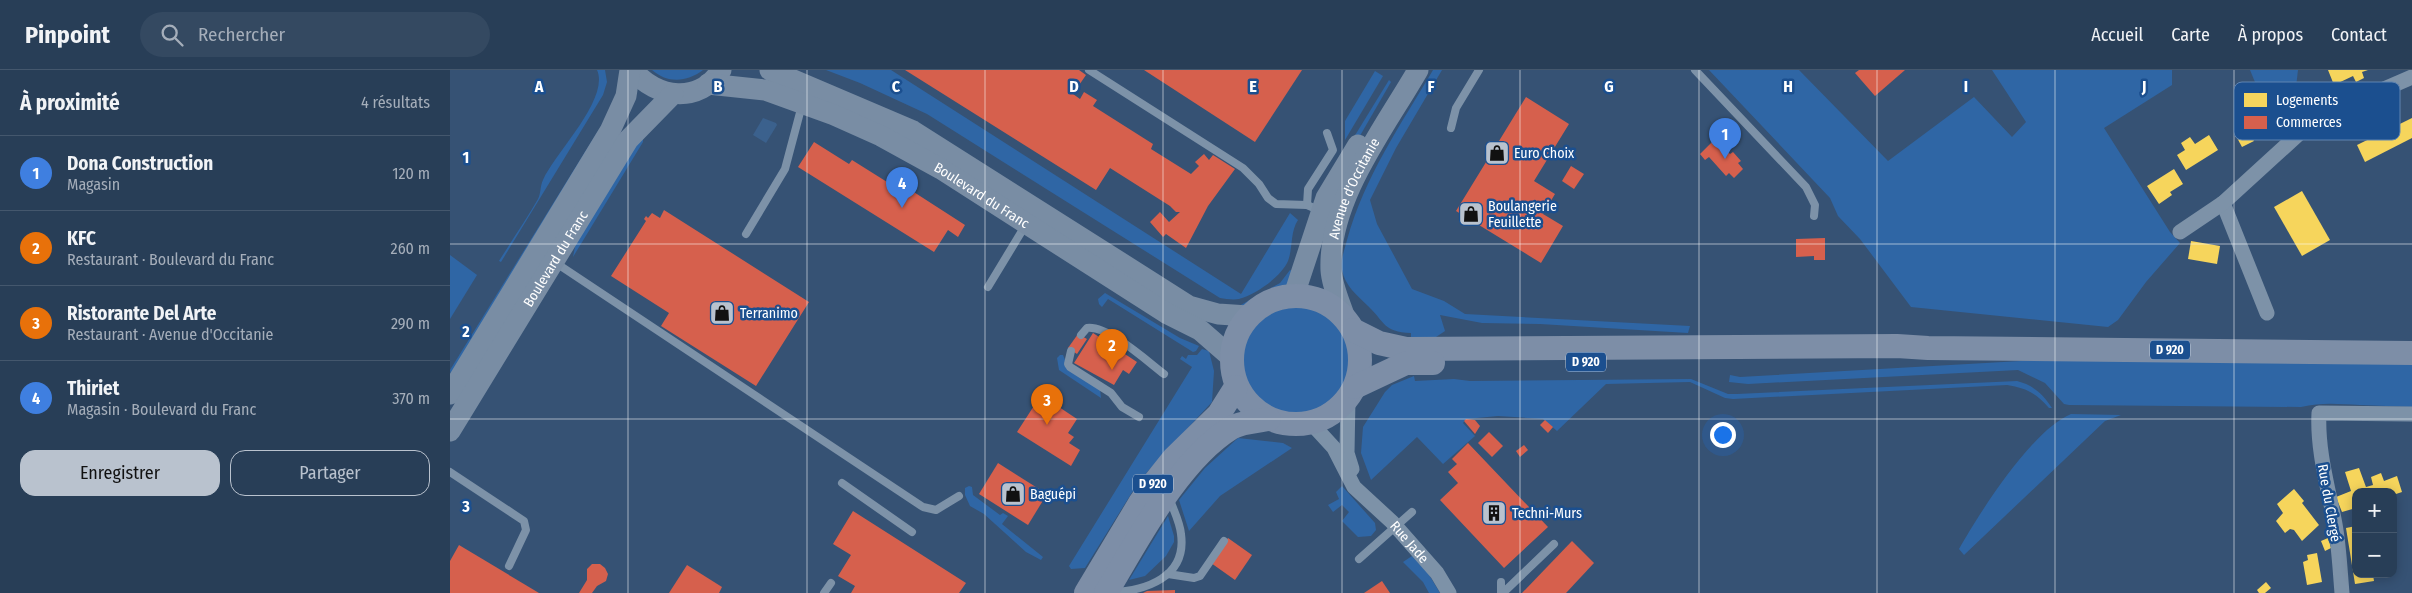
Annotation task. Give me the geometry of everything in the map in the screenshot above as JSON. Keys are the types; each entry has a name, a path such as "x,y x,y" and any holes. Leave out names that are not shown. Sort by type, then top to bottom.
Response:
{"main road":[{"path":"1294,295 1320,300 1331,305 1349,324 1360,358 1351,392 1331,414 1311,423 1289,424 1269,419 1250,406 1236,387 1230,357 1234,338 1248,316 1271,300 1294,295"},
{"name":"D 920","path":"1349,324 1379,343 1406,349 1897,346 1928,348 2412,353"},
{"name":"D 920","path":"1351,392 1406,363 1732,359 1901,354 1928,348"},
{"name":"D 920","path":"1086,593 1154,483 1174,458 1219,414 1236,387"},
{"name":"D 920","path":"1107,593 1168,493 1210,444 1233,427 1269,419"}],"street":[{"path":"632,70 641,80 656,90 673,94 698,90 715,77"},
{"name":"Boulevard du Franc","path":"450,394 610,130 626,96 632,70"},
{"name":"Boulevard du Franc","path":"770,70 913,131 1189,306 1218,314 1248,316"},
{"name":"Avenue d'Occitanie","path":"1294,295 1314,208 1326,198 1404,70"},
{"name":"Avenue d'Occitanie","path":"1349,324 1331,272 1335,236 1344,202 1362,164 1418,70"},
{"name":"Boulevard du Franc","path":"715,77 765,90 834,115 907,150 941,169 1166,313 1200,330 1230,357"},
{"path":"2400,82 2412,77"},
{"name":"Boulevard du Franc","path":"450,431 628,140 673,94"},
{"path":"2180,232 2223,202 2292,140"},
{"path":"2223,202 2267,313"},
{"name":"Rue Jade","path":"1351,392 1347,453 1364,495"},
{"name":"Rue du Clergé","path":"2342,593 2335,525 2323,467 2318,426 2319,413 2412,414"},
{"name":"Rue Jade","path":"1311,423 1327,438 1354,488 1364,495 1396,526 1437,573 1449,593"}],"lane":[{"path":"1089,70 1244,168 1259,184 1268,198 1276,204 1314,208 1308,189 1333,150 1328,133"},
{"path":"1451,128 1456,108 1479,70"},
{"path":"1695,70 1806,187 1815,205 1814,216"},
{"path":"746,234 785,169 803,104"},
{"path":"988,288 1026,224"},
{"path":"554,262 923,507 936,510 959,496"},
{"path":"1080,335 1088,328 1099,329 1133,350 1164,374"},
{"path":"1072,351 1068,364 1070,367 1111,393 1122,407 1138,417"},
{"path":"450,472 524,521 526,530 509,566"},
{"path":"842,482 912,532"},
{"path":"1107,593 1138,590 1153,585 1168,574 1179,556 1181,533 1168,493"},
{"path":"1360,560 1412,512"},
{"path":"1168,574 1194,578 1200,576 1224,541"},
{"path":"1502,593 1554,544"},
{"path":"1501,582 1502,593"},
{"path":"824,593 831,583"}],"shaded area":[{"path":"597,70 605,70 607,82 603,95 501,262 499,261 538,199 542,182 549,169 589,110 596,96 599,82"},
{"path":"652,70 703,70 691,77 678,80 664,78"},
{"path":"826,70 891,70 1241,294 1290,213 1298,220 1295,225 1288,261 1274,279 1253,293 1239,299 1220,298 927,114 860,83"},
{"path":"1433,70 1442,70 1396,148 1370,200 1377,224 1412,289 1444,301 1465,314 1690,326 1688,333 1540,324 1482,323 1440,315 1445,331 1436,337 1411,341 1411,333 1395,331 1385,325 1349,286 1342,270 1342,259 1363,194 1373,173"},
{"path":"1709,70 1799,70 1888,161 1974,97 2012,137 2026,122 1992,70 2172,70 2172,85 2104,128 2170,232 2180,243 2146,282 2118,320 2108,327 1911,307 1860,239 1838,216 1830,198"},
{"path":"2250,70 2298,70 2297,82 2255,82"},
{"path":"1375,71 1383,76 1345,140 1345,121"},
{"path":"1389,80 1391,82 1346,160 1346,150"},
{"path":"606,118 451,376 450,370"},
{"path":"763,118 777,125 766,143 753,135"},
{"path":"643,139 643,142 573,257 577,237 634,142"},
{"path":"450,255 477,275 450,319"},
{"path":"1290,270 1295,272 1287,286 1247,307 1239,306 1280,283"},
{"path":"1105,293 1180,338 1199,346 1196,351 1193,352 1108,299 1102,307 1098,299"},
{"path":"1297,307 1318,311 1335,323 1347,340 1351,361 1347,382 1335,399 1318,411 1297,415 1276,411 1259,399 1247,382 1243,361 1247,340 1259,323 1276,311"},
{"path":"1202,349 1209,351 1214,371 1212,402 1148,471 1131,494 1085,568 1071,569 1069,566 1192,367 1180,359 1182,356 1186,359 1188,355 1197,355"},
{"path":"1063,355 1069,369 1100,389 1101,398 1059,370 1057,358"},
{"path":"2037,360 2412,362 2412,407 2330,404 2301,407 2069,405 2064,404 2045,383 2018,370 1748,384 1729,382 1730,375 1740,377"},
{"path":"1414,376 1415,381 1454,379 1470,381 1691,379 1728,394 2017,381 2037,391 2052,408 2049,408 2040,398 2030,392 2007,385 1733,399 1725,398 1690,382 1606,384 1557,431 1543,419 1498,416 1466,419 1463,423 1475,436 1443,464 1417,437 1371,480 1361,453 1363,427 1385,392 1392,385"},
{"path":"2071,414 2121,415 2105,421 1964,555 1959,549 1993,494 2008,474 2040,437 2056,423"},
{"path":"1238,438 1283,443 1292,448 1220,496 1189,531 1179,500 1205,468"},
{"path":"1342,486 1375,523 1376,530 1371,536 1358,537 1342,521 1349,512 1342,505 1333,512 1328,505 1339,499 1336,492"},
{"path":"972,487 973,495 1000,515 1003,513 1008,516 1002,524 1043,557 1041,560 1026,552 984,514 970,506 965,495 965,488"},
{"path":"1168,516 1174,542 1166,556 1145,576 1129,580"},
{"path":"1412,556 1428,573 1440,593 1429,593 1423,582 1403,562"}],"building: Logements":[{"path":"2328,70 2368,70 2362,72 2364,78 2356,82 2353,76 2340,82 2333,82"},
{"path":"2412,118 2412,138 2365,162 2357,145 2367,140 2400,140 2400,124"},
{"path":"2209,135 2218,150 2186,170 2177,155 2185,150 2181,143 2190,137 2195,144"},
{"path":"2238,140 2253,140 2254,141 2242,147"},
{"path":"2174,169 2183,184 2170,192 2172,195 2159,204 2147,186"},
{"path":"2302,191 2330,240 2302,256 2274,207"},
{"path":"2191,241 2220,246 2217,264 2188,259"},
{"path":"2359,468 2366,487 2373,485 2371,477 2381,473 2384,481 2397,476 2402,492 2397,494 2397,488 2352,488 2352,509 2342,512 2336,497 2351,491 2345,472"},
{"path":"2294,489 2319,525 2302,541 2294,530 2290,529 2285,533 2276,521 2283,513 2277,504"},
{"path":"2352,527 2352,565 2346,528"},
{"path":"2328,538 2331,548 2325,551 2321,541"},
{"path":"2317,553 2322,582 2307,585 2303,562 2308,560 2307,555"},
{"path":"2354,578 2374,578 2374,581 2355,584"},
{"path":"2266,582 2271,588 2265,593 2259,593 2257,590"}],"building: Commerces":[{"path":"905,70 1079,70 1086,75 1073,94 1080,99 1084,92 1097,100 1093,106 1153,144 1151,149 1191,174 1199,166 1195,162 1204,154 1209,160 1213,155 1235,169 1208,206 1186,248 1166,234 1163,237 1150,222 1160,212 1169,222 1180,212 1176,212 1170,206 1110,168 1096,190"},
{"path":"1144,70 1302,70 1255,142"},
{"path":"1859,70 1905,70 1875,96 1855,73"},
{"path":"1526,97 1569,124 1534,181 1555,194 1543,214 1563,226 1541,263 1456,211"},
{"path":"1714,140 1720,146 1724,142 1730,149 1727,151 1730,154 1733,152 1741,161 1738,163 1743,169 1734,178 1729,173 1726,176 1709,157 1705,160 1700,154"},
{"path":"814,142 849,164 852,160 903,192 906,187 965,225 958,237 948,230 934,252 798,167"},
{"path":"1571,166 1584,174 1574,189 1562,181"},
{"path":"664,210 809,302 756,386 661,326 669,313 611,276 646,221 644,219 646,216 648,218 652,213 660,218"},
{"path":"1825,238 1825,260 1814,260 1814,256 1796,257 1796,239"},
{"path":"1093,333 1137,362 1129,374 1123,370 1114,385 1074,363"},
{"path":"1078,334 1087,339 1077,354 1068,348"},
{"path":"1041,395 1077,419 1068,433 1074,437 1069,443 1080,450 1071,466 1017,432"},
{"path":"1466,419 1475,420 1480,426 1475,434 1464,421"},
{"path":"1545,420 1553,427 1548,433 1540,425"},
{"path":"1489,432 1503,446 1492,457 1478,443"},
{"name":"Techni-Murs","path":"1468,443 1548,527 1504,568 1440,500 1458,483 1448,472 1457,464 1452,459"},
{"path":"1524,445 1528,450 1520,457 1516,451"},
{"name":"Baguépi","path":"998,463 1047,494 1028,525 979,494"},
{"path":"853,511 966,583 959,593 851,593 855,586 838,576 851,555 833,544"},
{"path":"1228,538 1252,555 1235,580 1211,563"},
{"path":"1572,541 1594,563 1566,593 1522,593"},
{"path":"459,545 539,593 450,593 450,561"},
{"path":"592,564 600,564 605,568 608,574 606,581 597,586 592,593 579,593 587,580 587,569"},
{"path":"687,565 722,587 719,593 669,593"},
{"path":"1382,581 1390,593 1364,593"},
{"path":"1175,590 1175,593 1143,593 1147,591"}],"place":[{"name":"Euro Choix","path":"1497,153"},
{"name":"Dona Construction","path":"1725,159"},
{"name":"Thiriet","path":"902,208"},
{"name":"Boulangerie Feuillette","path":"1471,214"},
{"name":"Terranimo","path":"722,313"},
{"name":"KFC","path":"1112,370"},
{"name":"Ristorante Del Arte","path":"1047,425"},
{"name":"Baguépi","path":"1013,494"},
{"name":"Techni-Murs","path":"1494,513"}]}
